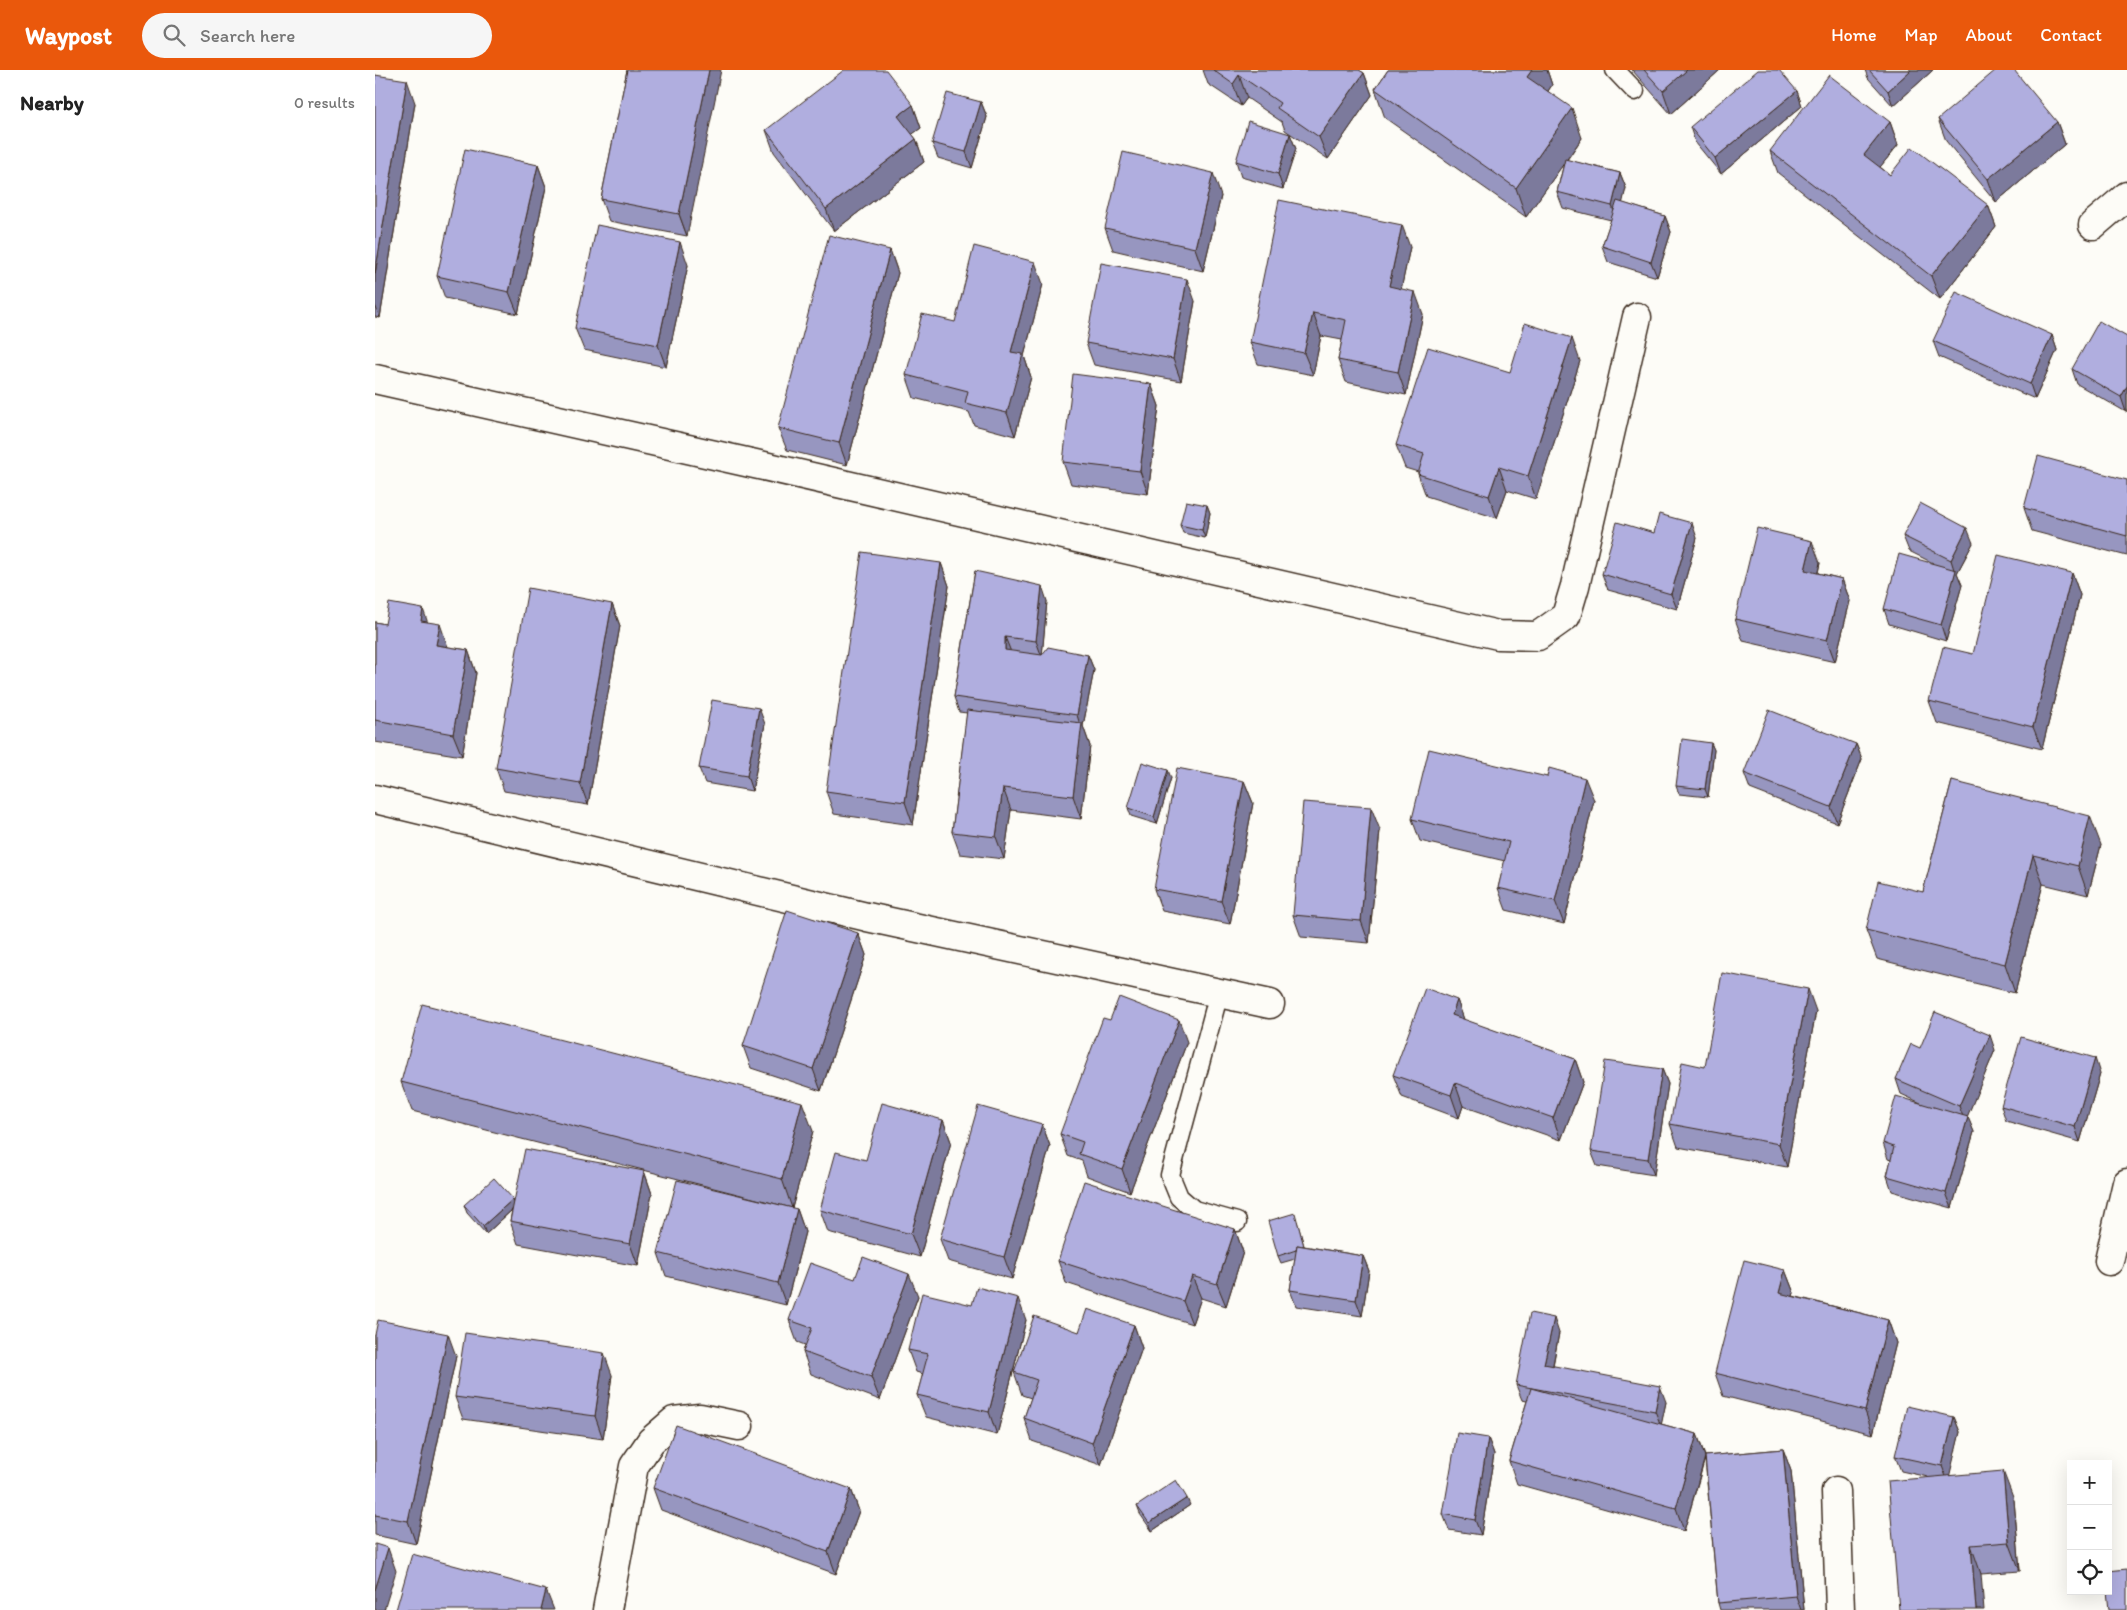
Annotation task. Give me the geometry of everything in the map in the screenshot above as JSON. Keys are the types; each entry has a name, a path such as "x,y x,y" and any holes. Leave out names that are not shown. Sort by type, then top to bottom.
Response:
{"street":[{"path":"2093,225 2127,196"},
{"path":"375,379 755,464 1499,635 1538,636 1566,616 1575,586 1637,317"},
{"path":"375,800 867,917 1270,1004"},
{"path":"2109,1261 2127,1183"},
{"path":"607,1610 635,1466 651,1441 674,1420 700,1418 739,1426"},
{"path":"1836,1491 1840,1610"}],"lane":[{"path":"1615,70 1635,91"},
{"path":"1219,993 1170,1175 1179,1197 1194,1210 1237,1222"}],"building":[{"path":"627,70 709,70 679,214 601,199"},
{"path":"844,70 886,70 913,105 898,116 916,139 826,209 766,130"},
{"path":"1213,70 1359,70 1364,73 1319,137 1277,108 1280,103 1239,75 1233,84"},
{"path":"1388,70 1532,70 1527,77 1572,108 1516,188 1375,89"},
{"path":"1644,70 1687,70 1663,91"},
{"path":"1758,70 1779,70 1797,91 1715,158 1690,127"},
{"path":"1869,70 1911,70 1888,91"},
{"path":"1996,70 2014,70 2057,122 1988,179 1938,119"},
{"path":"375,75 407,80 375,274"},
{"path":"1829,75 1890,122 1864,155 1890,175 1912,147 1988,205 1931,276 1770,151"},
{"path":"947,93 981,102 966,152 932,143"},
{"path":"1248,121 1290,134 1278,174 1236,161"},
{"path":"465,149 538,165 509,292 437,276"},
{"path":"1123,152 1213,173 1195,248 1105,228"},
{"path":"1565,159 1620,173 1612,206 1557,192"},
{"path":"1279,200 1402,225 1389,286 1415,292 1398,372 1338,360 1346,320 1313,313 1304,353 1250,342"},
{"path":"1617,201 1665,216 1651,262 1602,246"},
{"path":"597,225 680,242 658,345 575,328"},
{"path":"829,235 890,250 839,443 778,428"},
{"path":"974,246 1035,262 1011,352 1023,354 1007,413 965,403 968,391 906,375 922,314 955,322"},
{"path":"1101,263 1187,279 1173,359 1086,343"},
{"path":"1956,292 2052,335 2030,384 1933,341"},
{"path":"2099,321 2127,337 2127,386 2121,397 2072,369"},
{"path":"1525,323 1572,338 1528,476 1499,467 1489,496 1418,474 1424,454 1396,445 1428,347 1510,372"},
{"path":"1073,374 1151,384 1140,471 1063,462"},
{"path":"2038,456 2127,480 2127,536 2024,508"},
{"path":"1186,501 1207,505 1202,530 1180,525"},
{"path":"1920,503 1967,528 1951,560 1903,536"},
{"path":"1659,514 1692,523 1671,594 1602,574 1617,522 1654,533"},
{"path":"1757,528 1812,541 1805,570 1842,579 1827,640 1735,619"},
{"path":"862,552 941,563 905,802 826,791"},
{"path":"1899,554 1956,570 1941,625 1884,609"},
{"path":"1998,555 2072,573 2033,727 1929,701 1943,647 1973,654"},
{"path":"975,571 1042,586 1036,641 1005,637 1005,650 1042,655 1048,647 1088,655 1077,715 954,697"},
{"path":"528,588 612,604 580,783 496,768"},
{"path":"389,603 423,609 421,621 440,624 436,645 468,650 453,734 375,720 375,622 385,624"},
{"path":"712,700 759,708 747,776 699,768"},
{"path":"967,710 1082,723 1073,796 1003,788 996,837 952,832"},
{"path":"1769,710 1856,744 1831,807 1744,773"},
{"path":"1682,739 1711,743 1705,789 1676,786"},
{"path":"1429,749 1547,777 1549,768 1585,778 1555,901 1498,888 1509,842 1412,819"},
{"path":"1142,762 1168,770 1154,817 1128,808"},
{"path":"1177,768 1244,781 1221,901 1154,889"},
{"path":"1952,781 2090,816 2078,866 2033,855 2005,964 1866,930 1878,881 1923,892"},
{"path":"1303,802 1371,807 1361,921 1293,915"},
{"path":"787,910 858,933 813,1069 743,1046"},
{"path":"1722,973 1808,989 1779,1144 1670,1124 1682,1062 1705,1067"},
{"path":"1425,988 1457,1000 1452,1015 1575,1059 1553,1118 1455,1083 1451,1095 1393,1075"},
{"path":"1119,997 1179,1020 1122,1169 1079,1154 1083,1142 1060,1134 1103,1018 1110,1020"},
{"path":"422,1004 802,1102 782,1179 401,1082"},
{"path":"1935,1012 1990,1035 1959,1106 1896,1079 1911,1044 1920,1048"},
{"path":"2021,1037 2095,1058 2075,1127 2001,1106"},
{"path":"1605,1061 1662,1069 1648,1159 1591,1151"},
{"path":"1896,1096 1968,1117 1946,1193 1887,1176 1894,1147 1883,1143"},
{"path":"882,1103 943,1120 911,1234 820,1210 836,1152 866,1160"},
{"path":"978,1106 1042,1124 1004,1257 940,1239"},
{"path":"525,1149 644,1171 630,1244 510,1221"},
{"path":"494,1178 513,1199 483,1226 464,1205"},
{"path":"677,1180 797,1209 778,1283 658,1253"},
{"path":"1084,1181 1235,1229 1217,1284 1192,1276 1183,1301 1058,1261"},
{"path":"1295,1213 1304,1246 1297,1245 1296,1250 1278,1256 1268,1221"},
{"path":"1297,1245 1363,1256 1356,1300 1290,1290"},
{"path":"863,1257 909,1274 871,1377 803,1352 812,1328 789,1320 810,1263 855,1279"},
{"path":"1744,1260 1785,1270 1779,1293 1888,1320 1865,1411 1715,1373"},
{"path":"977,1287 1018,1298 989,1412 917,1395 928,1354 908,1350 922,1293 972,1305"},
{"path":"1087,1309 1134,1325 1092,1443 1024,1418 1037,1380 1014,1372 1034,1316 1079,1332"},
{"path":"1530,1313 1554,1318 1544,1364 1660,1386 1655,1411 1516,1385"},
{"path":"378,1320 448,1334 408,1521 375,1515 375,1335"},
{"path":"465,1333 604,1353 595,1416 455,1397"},
{"path":"1531,1388 1697,1434 1676,1508 1509,1461"},
{"path":"1907,1406 1954,1417 1942,1466 1895,1456"},
{"path":"676,1425 851,1489 828,1552 653,1488"},
{"path":"1457,1433 1488,1438 1475,1520 1443,1514"},
{"path":"1783,1449 1796,1596 1718,1603 1705,1456"},
{"path":"2003,1471 2009,1542 1971,1545 1976,1610 1899,1610 1888,1481"},
{"path":"1176,1480 1187,1498 1149,1523 1137,1506"},
{"path":"375,1544 388,1548 375,1590"},
{"path":"412,1554 546,1590 541,1610 396,1610"},
{"path":"2127,1569 2127,1610 2109,1610 2107,1595 2112,1595 2112,1571"}]}
